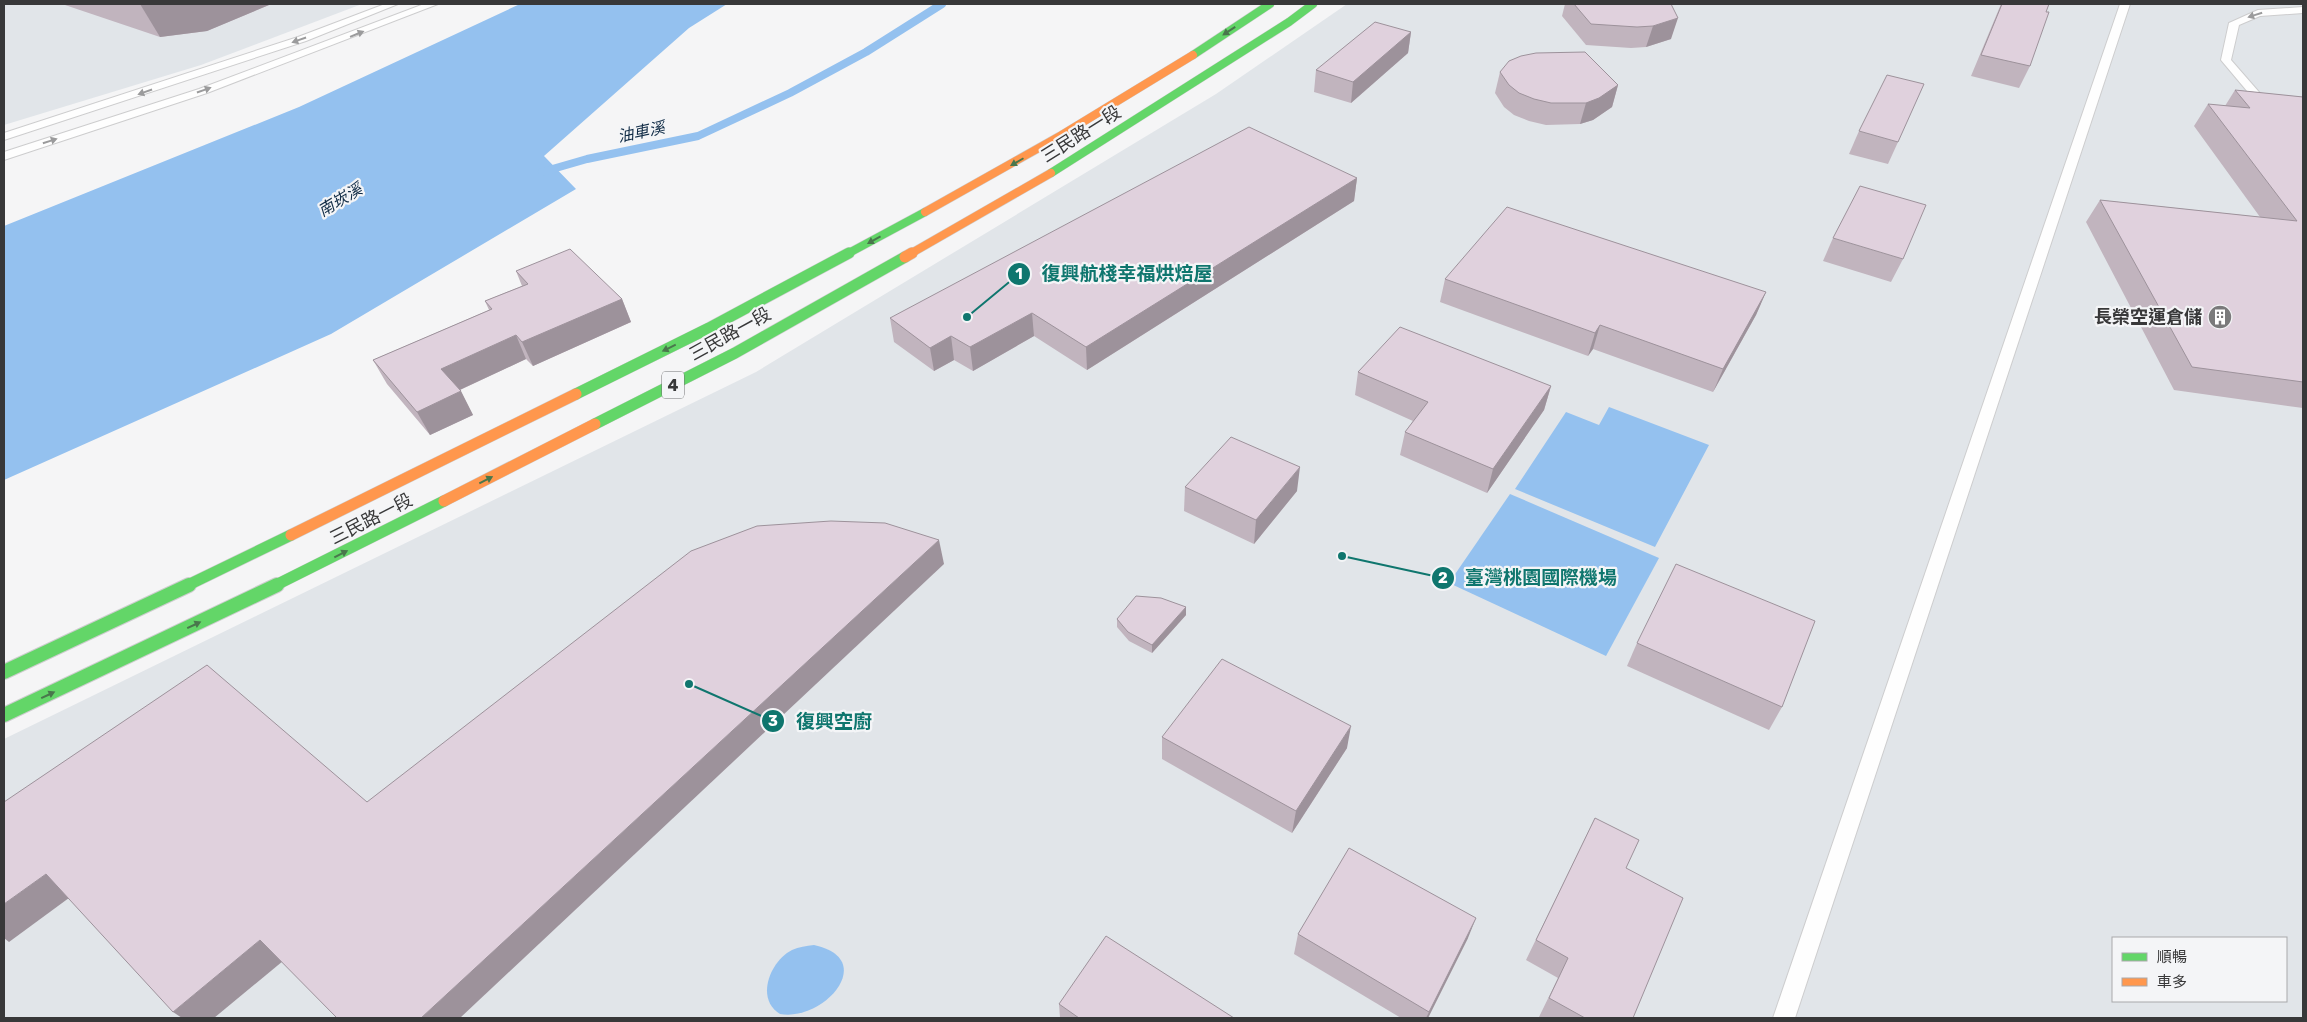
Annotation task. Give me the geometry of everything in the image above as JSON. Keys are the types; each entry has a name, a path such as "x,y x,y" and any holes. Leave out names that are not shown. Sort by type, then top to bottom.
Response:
{"main road":[{"name":"三民路一段","path":"4,672 161,599 709,328 1014,164 1145,86 1270,4"},
{"name":"三民路一段","path":"4,716 307,571 735,353 1026,189 1289,22 1313,4"}],"lane":[{"path":"4,137 293,42 393,4"},
{"path":"4,156 203,91 433,4"},
{"path":"1784,1018 2124,4"},
{"path":"2303,10 2258,13 2234,23 2226,60 2262,102 2303,106"}],"shaded area":[{"path":"4,4 362,4 201,65 4,125"},
{"path":"1347,4 2303,4 2303,1018 4,1018 4,739 756,372 1216,94"}],"water":[{"name":"南崁溪","path":"520,4 727,4 689,28 544,156 576,189 331,334 4,480 4,226 299,107"},
{"path":"1609,407 1709,445 1655,547 1515,489 1566,412 1599,425"},
{"path":"1510,494 1659,558 1606,656 1449,583"},
{"path":"814,945 833,952 842,963 843,975 838,988 813,1009 797,1014 780,1014 772,1007 768,999 768,980 772,971 784,955 792,950"}],"building":[{"path":"1574,4 1671,4 1678,18 1653,26 1637,27 1591,24"},
{"path":"2002,4 2049,4 2046,12 2049,12 2030,66 1981,55"},
{"path":"1375,22 1411,32 1353,82 1316,70"},
{"path":"1585,52 1618,85 1599,98 1586,103 1551,103 1534,99 1519,93 1509,85 1500,72 1509,61 1521,56 1536,53"},
{"path":"1887,75 1924,84 1898,142 1859,131"},
{"name":"長榮空運倉儲","path":"2235,90 2303,97 2303,382 2192,367 2100,200 2297,221 2208,104 2250,108"},
{"path":"1249,127 1357,178 1086,347 1032,313 970,347 951,336 930,348 890,318"},
{"path":"1860,186 1926,205 1903,259 1833,238"},
{"path":"1507,207 1766,292 1723,369 1600,325 1595,333 1445,279"},
{"path":"570,249 622,299 522,342 516,335 441,369 461,391 417,412 373,360 492,309 485,301 528,284 516,271"},
{"path":"1400,327 1551,386 1493,469 1405,432 1428,402 1358,372"},
{"path":"1231,437 1300,467 1256,520 1185,487"},
{"path":"831,521 885,523 939,540 421,1018 337,1018 260,940 173,1012 46,874 4,904 4,802 207,665 367,802 691,551 757,526"},
{"path":"1676,564 1815,621 1782,707 1637,643"},
{"path":"1136,596 1161,598 1186,607 1152,645 1128,632 1117,619"},
{"path":"1222,659 1351,726 1296,811 1162,737"},
{"path":"1595,818 1639,840 1626,868 1683,898 1633,1018 1585,1018 1549,998 1568,958 1536,940"},
{"path":"1349,848 1476,918 1429,1012 1298,934"},
{"path":"1106,936 1234,1018 1079,1018 1059,1004"}],"waterway":[{"name":"油車溪","path":"542,172 587,159 698,136 790,93 866,52 942,4"}],"traffic: fast":[{"path":"1193,55 1270,4"},
{"path":"1051,173 1289,22 1313,4"},
{"path":"576,394 709,328 925,212"},
{"path":"595,424 735,353 905,257"},
{"path":"4,715 307,571 444,501"},
{"path":"4,672 161,599 291,535"}],"traffic: slow":[{"path":"925,212 1127,97 1193,55"},
{"path":"905,257 1051,173"},
{"path":"291,535 576,394"},
{"path":"444,501 595,424"}],"place":[{"name":"復興航棧幸福烘焙屋","path":"967,317"},
{"name":"長榮空運倉儲","path":"2220,317"},
{"name":"臺灣桃園國際機場","path":"1342,556"},
{"name":"復興空廚","path":"689,684"}]}
